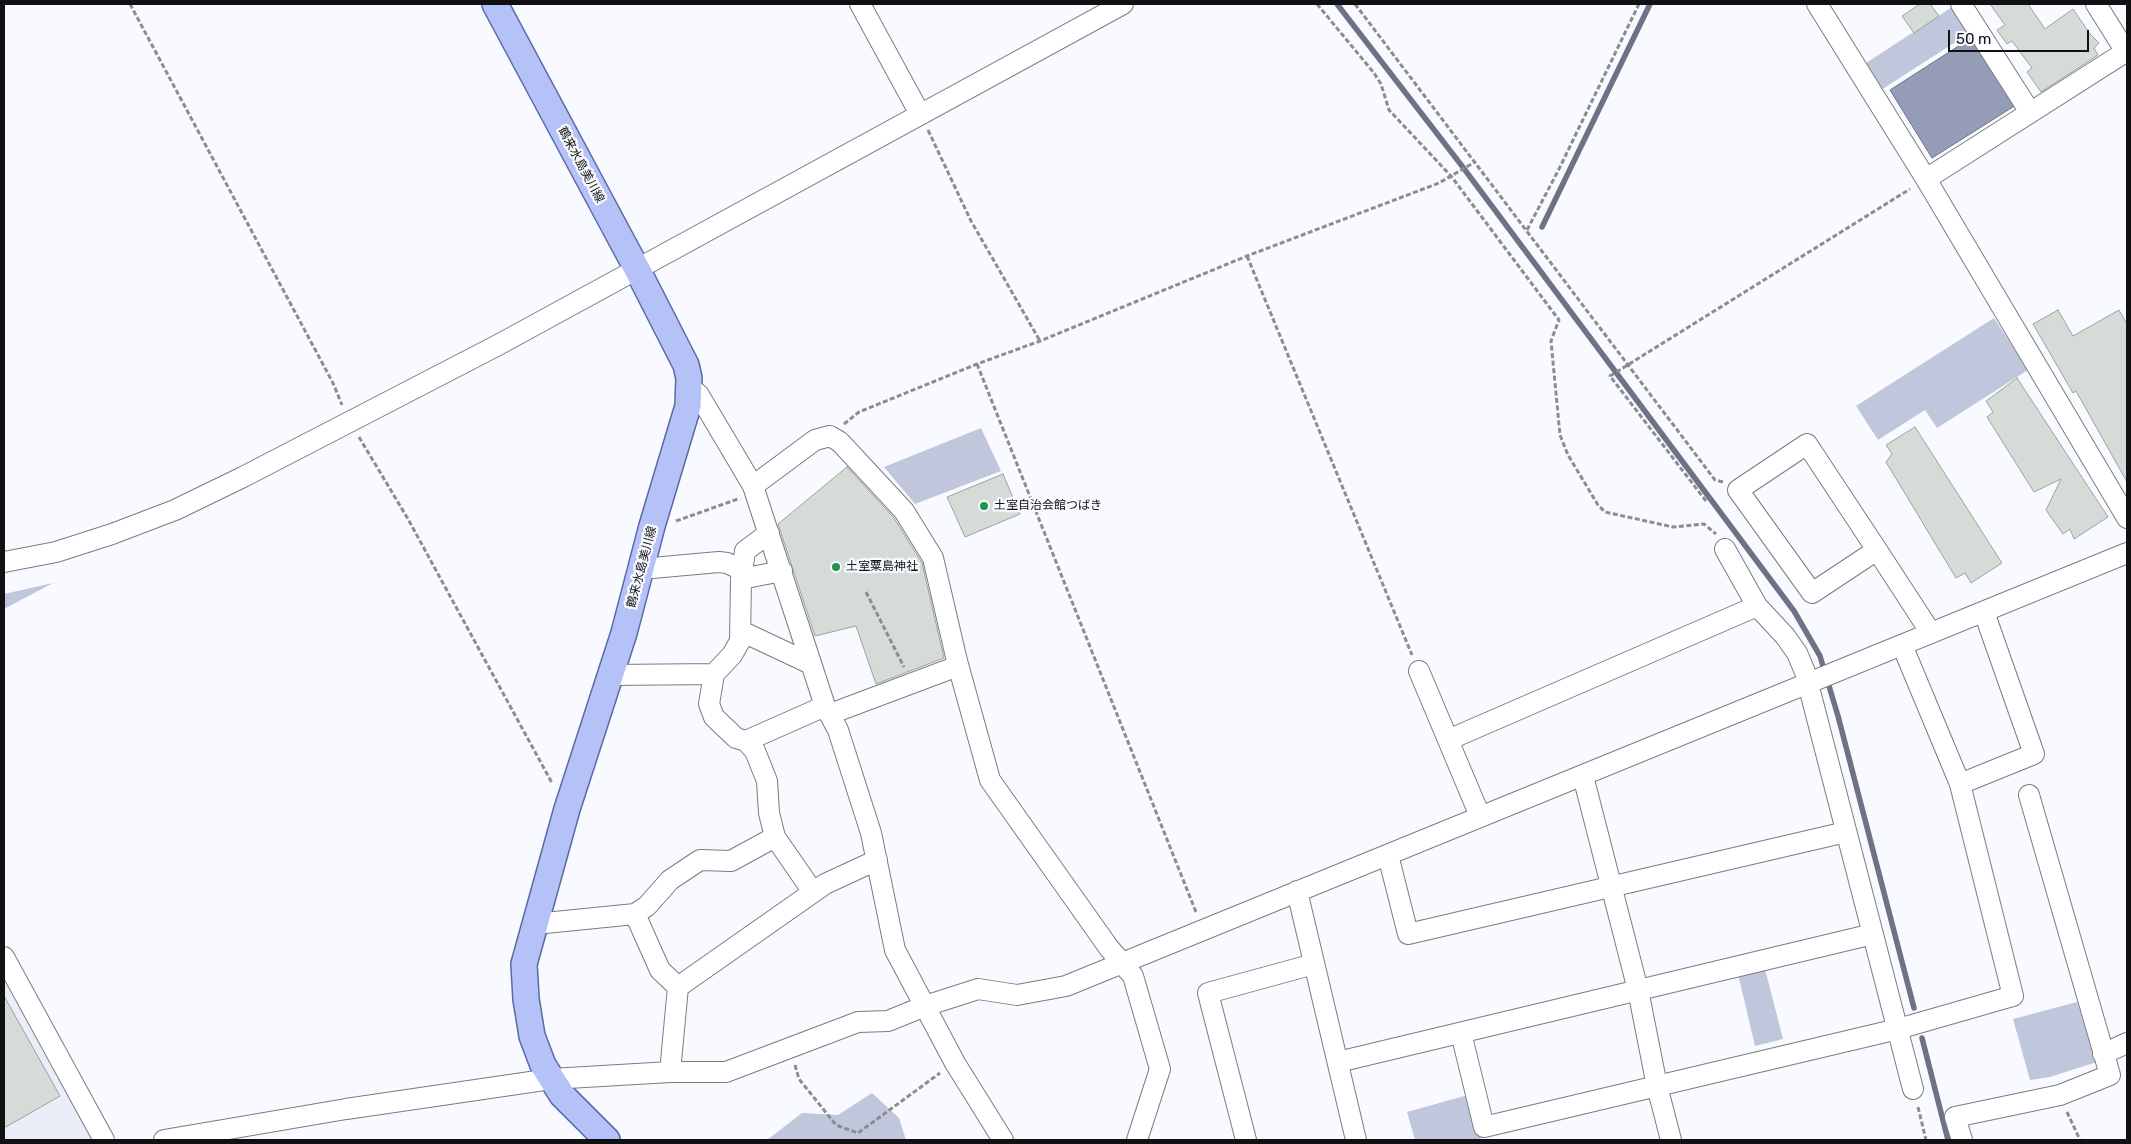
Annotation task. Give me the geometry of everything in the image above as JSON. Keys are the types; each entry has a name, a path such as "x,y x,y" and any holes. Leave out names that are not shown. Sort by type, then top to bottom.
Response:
{"main road":[{"name":"鶴来水島美川線","path":"495,4 686,364 690,387 688,406 610,675 567,809 524,964 526,999 532,1036 543,1065 562,1094 607,1140"}],"street":[{"path":"860,4 920,114"},
{"path":"4,562 56,552 112,534 176,510 349,423 637,269 1123,4"},
{"path":"1817,4 1926,179 2127,518"},
{"path":"1961,4 2030,112"},
{"path":"1926,179 2127,51 2096,4"},
{"path":"690,387 699,395 754,490 811,664 827,710 838,730 871,833 895,950 955,1063 1002,1140"},
{"path":"754,490 815,440 830,436 840,442 904,510 933,558 958,666 990,780 1109,948 1132,976 1160,1069 1137,1140"},
{"path":"1877,550 1812,592 1738,490 1807,444 1877,550 1931,634"},
{"path":"769,533 745,551 742,575 740,641 732,656 714,674 709,704 714,717 736,738 746,741 755,751 768,781 768,813 775,837 813,892"},
{"path":"1725,549 1757,606 1773,620 1797,653 1813,681 1846,832 1913,1089"},
{"path":"164,1140 346,1109 551,1079 670,1072 726,1072 858,1022 888,1021 925,1006 978,989 1017,995 1066,986 1202,929 2127,554"},
{"path":"641,569 727,562 742,575 782,571"},
{"path":"1448,740 1757,606"},
{"path":"1960,784 2034,754 1984,612"},
{"path":"741,631 811,664"},
{"path":"1462,1033 1484,1126 1898,1029 2013,996 1960,784 1902,645"},
{"path":"746,741 827,710 913,683 958,666"},
{"path":"1419,671 1480,816"},
{"path":"610,675 714,674"},
{"path":"1583,776 1638,990 1657,1086 1671,1140"},
{"path":"1962,1140 1955,1117 2060,1095 2110,1075 2029,795"},
{"path":"1388,855 1408,934 1846,832"},
{"path":"535,924 636,914 647,906 670,880 700,860 731,861 775,837"},
{"path":"670,1072 678,987 813,892 877,860"},
{"path":"1297,891 1356,1140"},
{"path":"636,914 660,970 678,987"},
{"path":"1338,1062 1873,934"},
{"path":"4,957 104,1140"},
{"path":"1246,1140 1208,992 1314,964"},
{"path":"2103,1054 2127,1043"}],"path":[{"path":"130,4 334,383 349,423 408,519 567,809"},
{"path":"1317,4 1374,73 1381,84 1389,110 1451,176 1559,320 1550,341 1560,435 1566,450 1595,501 1605,512 1673,527 1704,524 1719,537 1725,549"},
{"path":"1355,4 1715,480 1738,490"},
{"path":"1526,230 1559,169 1639,4"},
{"path":"920,114 971,221 1040,341"},
{"path":"830,436 860,412 1247,256 1439,183 1458,174 1475,162"},
{"path":"1706,501 1610,376 1926,179"},
{"path":"1247,256 1419,671"},
{"path":"977,364 1202,929"},
{"path":"652,529 754,490"},
{"path":"866,592 913,683"},
{"path":"790,1047 799,1078 836,1125 858,1133 955,1063"},
{"path":"1913,1089 1926,1140"},
{"path":"2060,1095 2080,1140"}],"shaded area":[{"path":"1952,7 1968,34 1881,90 1863,65"},
{"path":"1971,38 2016,105 1932,158 1890,90"},
{"path":"1994,318 2028,370 1937,428 1925,410 1878,440 1856,406"},
{"path":"981,428 1001,471 915,504 884,467"},
{"path":"53,583 4,609 4,594"},
{"path":"1764,965 1783,1039 1755,1046 1738,974"},
{"path":"4,980 96,1140 4,1140"},
{"path":"2077,1002 2097,1062 2050,1077 2030,1080 2013,1019"},
{"path":"872,1093 899,1118 906,1140 767,1140 802,1113 838,1115"},
{"path":"1468,1095 1481,1140 1415,1140 1407,1112"}],"building":[{"path":"1920,4 1930,4 1939,16 1914,33 1902,16"},
{"path":"1990,4 2028,4 2045,29 2073,9 2090,34 2099,43 2094,48 2098,55 2041,92 2027,72 2032,68 2012,41 2007,44 1997,30 2005,25"},
{"path":"2058,310 2073,336 2119,310 2127,324 2127,482 2076,391 2073,393 2033,324"},
{"path":"2017,378 2108,517 2074,539 2070,529 2063,534 2046,510 2061,479 2034,492 1987,417 1993,412 1986,401"},
{"path":"1915,427 2002,563 1971,583 1965,573 1956,578 1886,462 1892,454 1886,445"},
{"path":"847,467 894,518 922,563 944,658 876,684 856,626 815,636 778,524"},
{"name":"土室自治会館つばき","path":"1003,474 1020,514 965,537 947,497"},
{"path":"4,996 60,1096 4,1128"}],"waterway":[{"path":"1337,4 1462,166 1794,611 1820,656 1838,716 1914,1008"},
{"path":"1542,227 1650,4"},
{"path":"1922,1038 1948,1140"}],"place":[{"name":"土室自治会館つばき","path":"984,506"},
{"name":"土室粟島神社","path":"836,567"}]}
